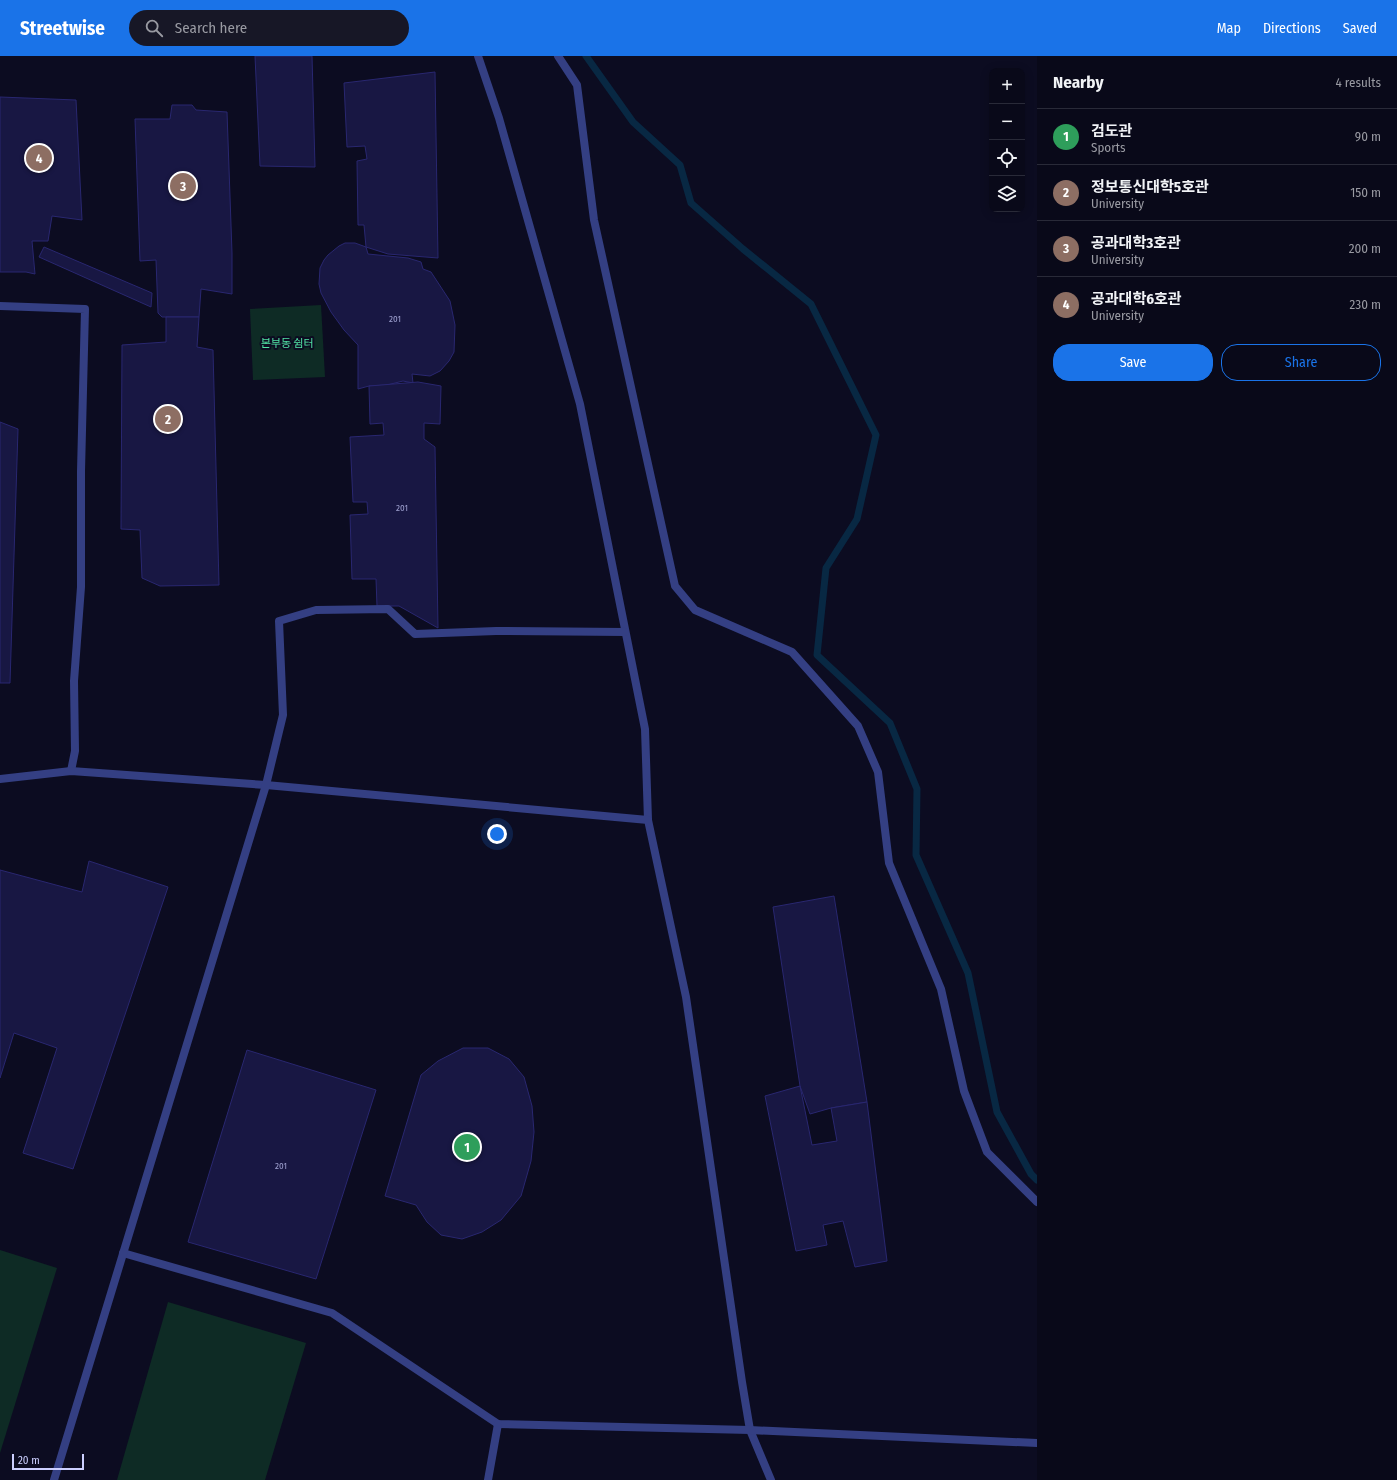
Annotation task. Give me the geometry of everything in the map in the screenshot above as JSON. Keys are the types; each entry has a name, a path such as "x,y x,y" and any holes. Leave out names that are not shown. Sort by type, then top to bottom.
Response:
{"lane":[{"path":"478,56 499,118 580,404 645,729 648,820 686,997 750,1430 770,1480"},
{"path":"558,56 576,85 594,220 675,586 695,610 792,652 858,726 878,772 888,863 941,989 964,1091 986,1152 1037,1202"},
{"path":"0,306 84,309 81,587 74,681 75,751 72,771"},
{"path":"54,1480 266,785 283,715 279,621 316,610 388,609 415,634 496,631 625,632"},
{"path":"0,779 72,771 266,785 648,820"},
{"path":"123,1253 332,1313 498,1424 750,1430 1037,1443"},
{"path":"488,1480 498,1424"}],"green space":[{"name":"본부동 쉼터","path":"321,305 325,377 253,380 250,309"},
{"path":"0,1250 57,1268 0,1453"},
{"path":"168,1302 306,1343 265,1480 117,1480"}],"building":[{"path":"255,56 312,56 315,167 260,166"},
{"path":"435,72 438,258 388,254 366,247 364,225 358,225 357,161 367,159 365,146 347,147 344,83"},
{"path":"0,97 76,100 82,220 52,216 48,241 32,241 35,274 26,272 0,272"},
{"path":"172,105 192,105 196,110 227,112 232,294 201,289 199,317 162,317 158,313 156,260 140,261 135,119 170,119"},
{"path":"345,243 355,243 366,247 368,254 408,258 421,262 423,269 431,272 450,301 455,325 454,352 449,361 440,371 430,376 412,374 413,383 403,381 358,389 358,345 344,330 331,312 321,293 319,284 320,268 324,260 339,246"},
{"path":"44,247 152,293 151,307 39,257"},
{"path":"166,317 199,317 197,347 213,350 219,585 160,586 142,578 140,530 121,529 122,345 166,342"},
{"path":"418,382 441,386 440,424 424,423 424,439 435,447 438,628 399,606 377,606 376,579 352,579 350,515 368,514 367,502 353,502 350,437 384,435 383,423 370,424 369,386"},
{"path":"0,422 18,429 10,683 0,683"},
{"path":"89,861 168,887 73,1169 23,1153 57,1048 14,1033 0,1078 0,870 82,892"},
{"path":"834,896 867,1102 831,1108 810,1114 800,1086 773,907"},
{"path":"463,1048 488,1048 509,1059 524,1077 532,1106 534,1132 531,1161 521,1196 501,1220 482,1232 462,1239 441,1235 427,1222 416,1205 385,1196 421,1075 438,1061"},
{"path":"247,1050 376,1090 316,1279 188,1242"},
{"path":"800,1086 812,1145 837,1141 831,1108 867,1102 887,1261 855,1267 843,1221 823,1225 827,1245 796,1251 765,1096"}],"waterway":[{"path":"586,56 633,122 680,165 691,203 743,249 811,304 876,435 857,519 826,568 817,655 890,723 917,789 916,855 968,973 997,1112 1031,1174 1037,1180"}],"place":[{"name":"공과대학6호관","path":"39,158"},
{"name":"공과대학3호관","path":"183,186"},
{"name":"정보통신대학5호관","path":"168,419"},
{"name":"검도관","path":"467,1147"}]}
